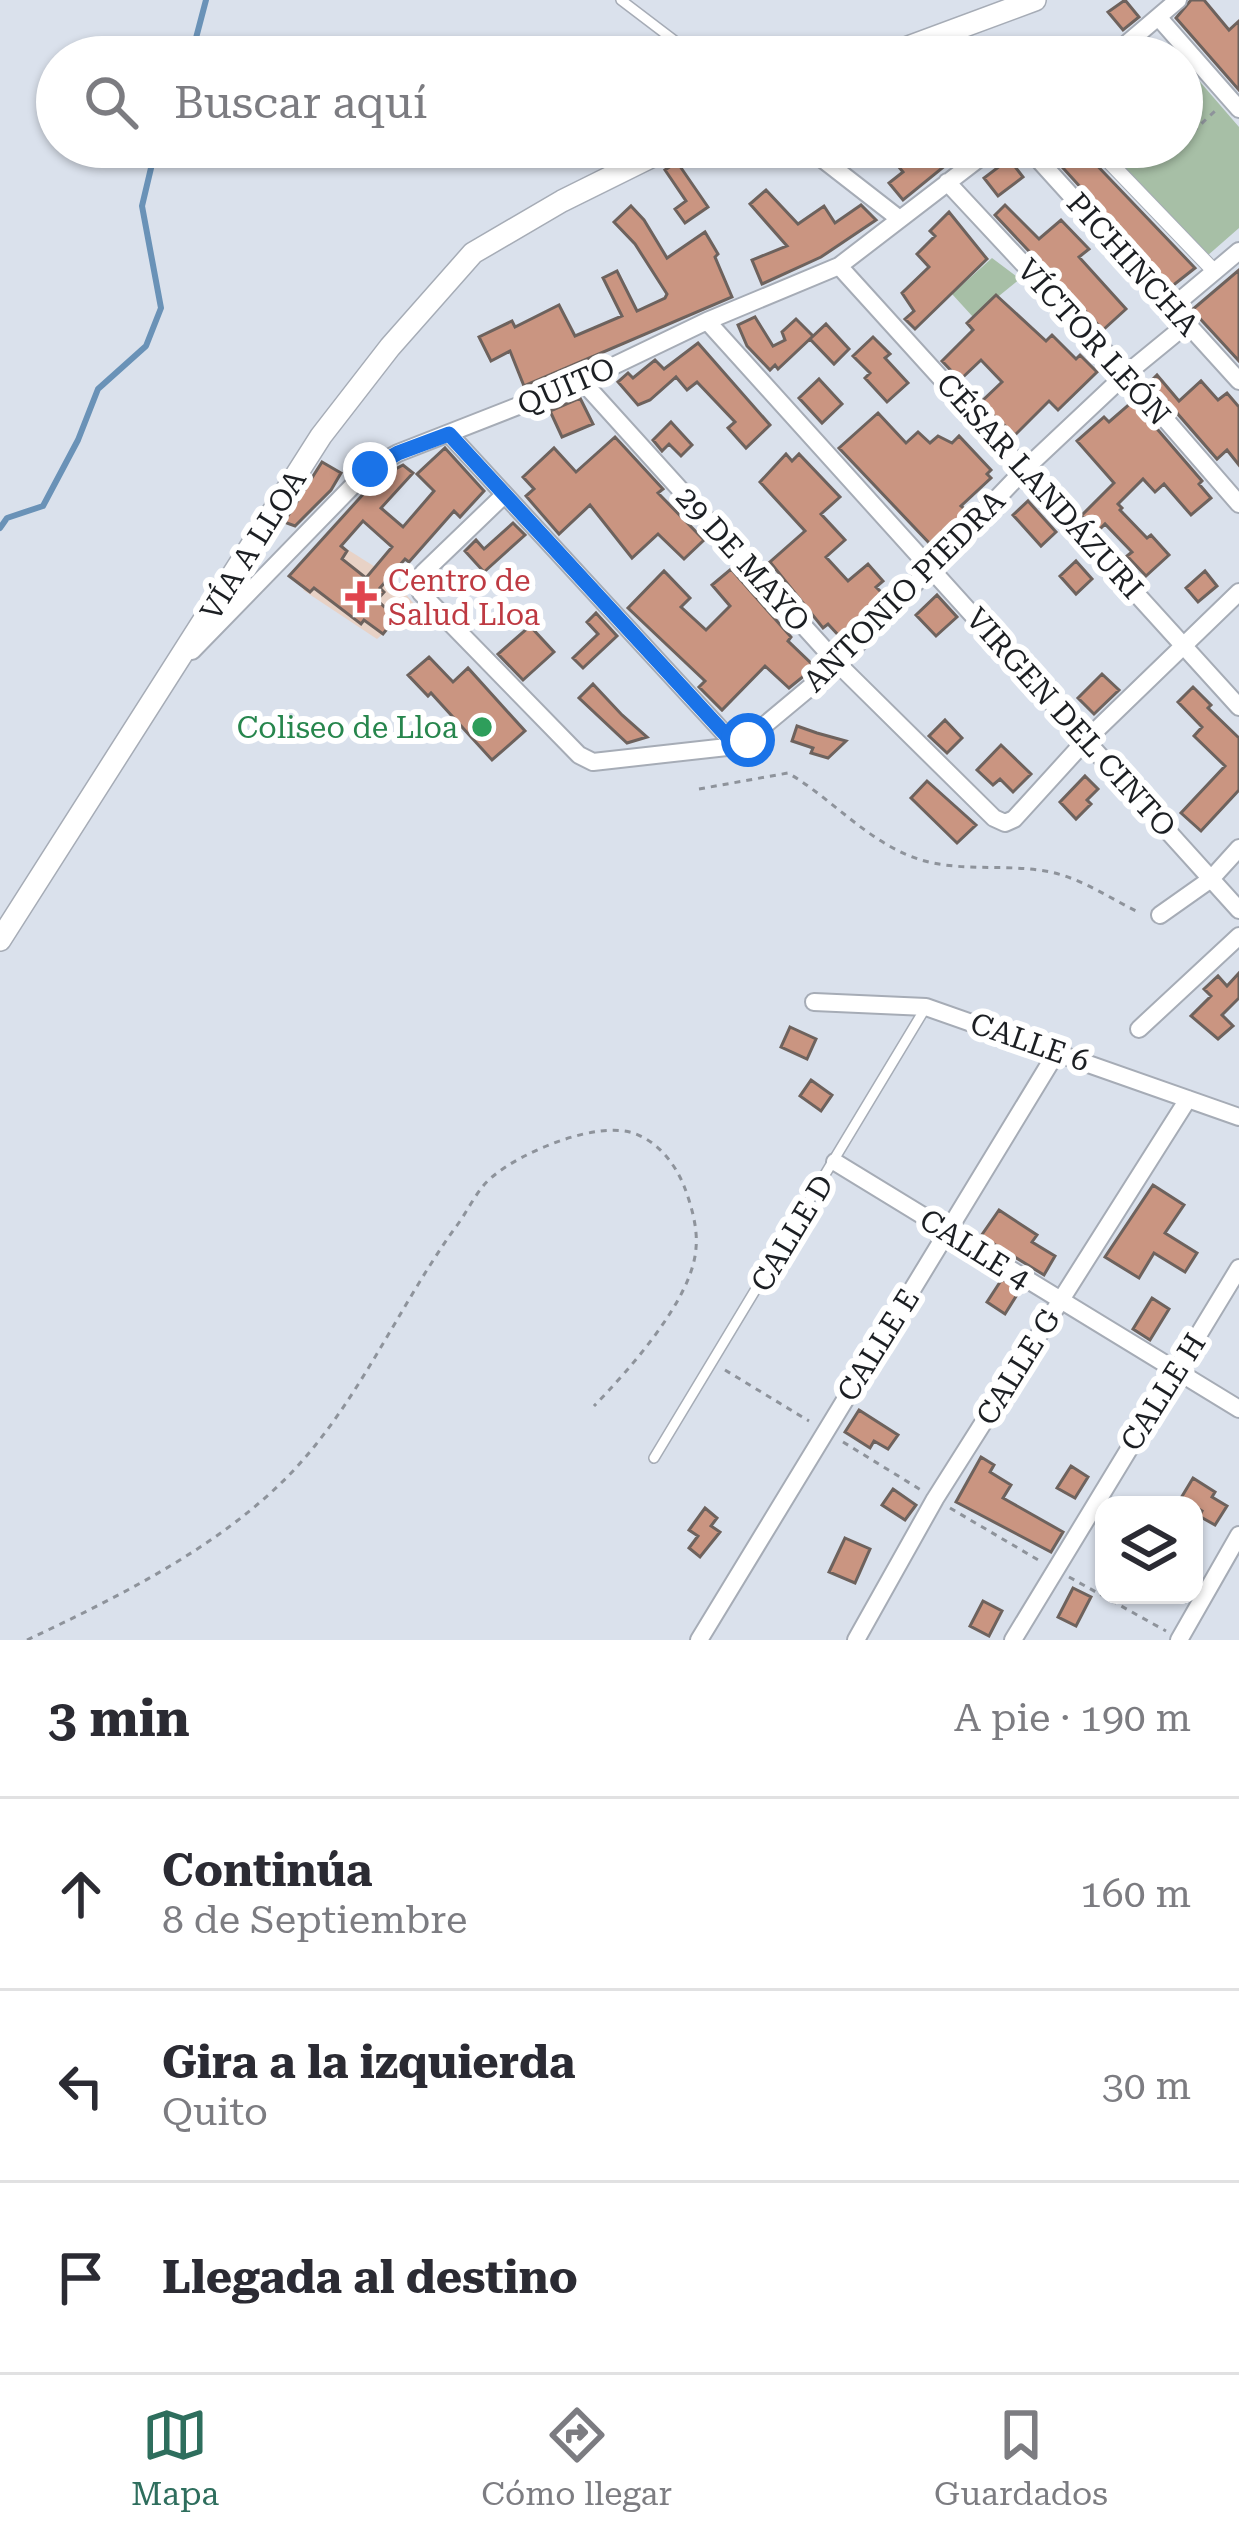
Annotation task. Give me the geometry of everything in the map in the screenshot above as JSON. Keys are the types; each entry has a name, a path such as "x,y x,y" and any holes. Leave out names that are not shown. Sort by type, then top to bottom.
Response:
{"street":[{"path":"937,36 1034,0"},
{"path":"1137,36 1178,0"},
{"path":"1159,18 1170,36"},
{"path":"1203,74 1234,103"},
{"name":"VÍA A LLOA","path":"0,940 321,436 390,347 473,253 629,168"},
{"path":"834,168 897,217"},
{"name":"QUITO","path":"174,669 370,469 839,266 966,168"},
{"name":"PICHINCHA","path":"1046,168 1239,381"},
{"path":"1115,168 1216,272"},
{"name":"VÍCTOR LEÓN","path":"947,182 1126,374 1239,504"},
{"path":"1171,308 1239,251"},
{"name":"CÉSAR LANDÁZURI","path":"839,266 1239,707"},
{"name":"VIRGEN DEL CINTO","path":"707,322 1239,910"},
{"name":"ANTONIO PIEDRA","path":"736,746 838,664 1025,469 1187,324"},
{"name":"29 DE MAYO","path":"582,381 838,664 994,818 1005,823 1014,819 1086,740"},
{"path":"449,434 736,746"},
{"path":"503,496 423,573 417,584 422,593 579,755 593,762 736,746"},
{"path":"1086,740 1239,592"},
{"path":"1160,915 1211,879 1239,848"},
{"path":"1139,1029 1239,936"},
{"name":"CALLE 6","path":"814,1002 926,1006 1239,1117"},
{"name":"CALLE E","path":"699,1640 1058,1050"},
{"name":"CALLE G","path":"856,1640 934,1498 1188,1099"},
{"name":"CALLE 4","path":"836,1162 1239,1409"},
{"name":"CALLE H","path":"1013,1640 1239,1268"},
{"path":"1179,1640 1239,1535"}],"lane":[{"path":"621,0 668,36"},
{"name":"CALLE D","path":"654,1457 926,1006"}],"path":[{"path":"1203,126 1234,103"},
{"path":"699,789 788,773 876,839 911,856 975,869 1042,870 1080,881 1139,913 1160,915"},
{"path":"27,1640 165,1567 245,1515 296,1468 397,1324 428,1267 490,1178 573,1136 603,1130 633,1132 656,1146 677,1170 691,1203 697,1250 665,1320 633,1366 594,1406"}],"shaded area":[{"name":"Centro de Salud Lloa","path":"342,546 391,577 415,605 377,639 303,590"}],"green space":[{"path":"1203,85 1239,127 1239,228 1207,256 1120,168 1203,168"},
{"path":"992,258 1020,279 973,317 952,294"}],"building":[{"path":"1125,0 1139,17 1123,30 1108,12"},
{"path":"1191,0 1204,0 1229,30 1239,21 1239,90 1203,49 1203,36 1192,36 1176,18"},
{"path":"681,168 708,207 685,223 675,209 686,201 665,170"},
{"path":"900,168 942,168 903,200 889,183 903,172"},
{"path":"997,168 1016,168 1023,177 998,196 984,178"},
{"path":"1063,168 1099,168 1195,268 1171,287"},
{"path":"766,190 798,224 824,206 835,223 861,205 876,220 821,257 762,284 752,260 787,246 750,204"},
{"path":"1005,205 1039,239 1061,220 1089,249 1079,257 1126,309 1103,330 995,215"},
{"path":"631,206 667,258 705,232 732,297 524,386 510,351 491,361 479,337 512,321 515,327 559,305 575,336 622,316 603,278 617,271 637,311 665,298 667,294 635,244 614,222"},
{"path":"949,212 987,259 915,329 905,319 914,311 902,293 929,267 917,254"},
{"path":"1239,270 1239,361 1192,310"},
{"path":"996,295 1046,341 1052,335 1097,372 1058,410 1049,401 1015,435 980,403 1002,382 981,360 960,380 942,361 973,330 967,323"},
{"path":"755,317 773,346 785,340 782,332 796,319 813,336 778,369 775,365 770,370 747,346 738,325"},
{"path":"826,324 849,349 834,364 810,339"},
{"path":"873,337 908,383 887,402 853,356"},
{"path":"698,343 770,425 746,448 728,428 735,422 697,382 687,390 676,377 638,405 618,382 628,373 633,378 655,360 664,369"},
{"path":"1157,375 1179,401 1201,381 1218,400 1227,393 1239,407 1239,465 1227,450 1217,459 1150,382"},
{"path":"819,379 842,404 822,423 799,398"},
{"path":"580,398 593,424 562,437 550,411"},
{"path":"1133,401 1202,481 1199,484 1211,498 1191,515 1164,484 1155,492 1143,479 1118,504 1169,555 1146,576 1127,556 1132,552 1105,524 1098,531 1082,515 1114,483 1077,441 1104,417 1109,422"},
{"path":"878,413 906,443 918,432 930,443 938,436 952,443 959,436 991,470 987,474 991,478 961,506 967,511 933,547 839,448"},
{"path":"671,422 692,445 681,456 669,444 662,451 653,440"},
{"path":"615,437 663,489 658,493 704,540 684,559 658,534 632,558 590,505 559,534 526,496 534,489 523,477 554,448 576,472"},
{"path":"445,448 484,491 460,517 454,511 380,588 384,592 377,600 396,618 383,634 289,576 377,479 403,465 413,473 381,508 403,527 434,491 417,474","holes":["363,521 392,547 366,578 342,559 347,551 341,546"]},
{"path":"786,454 792,461 799,454 840,497 821,514 845,540 826,557 848,581 868,564 883,581 876,587 885,596 842,639 828,624 823,628 770,562 805,531 760,482"},
{"path":"322,462 341,473 331,490 295,526 284,522"},
{"path":"1028,501 1056,532 1041,546 1013,515"},
{"path":"513,523 525,535 484,572 465,551 476,540 484,549"},
{"path":"1076,561 1092,579 1076,594 1060,576"},
{"path":"731,569 815,667 789,688 765,666 722,710 699,687 705,681 628,608 664,571 690,598 681,607 706,630 730,606 712,585"},
{"path":"1205,571 1217,586 1198,602 1186,588"},
{"path":"937,595 957,617 936,636 916,615"},
{"path":"596,613 617,636 583,668 573,658 598,634 587,622"},
{"path":"530,626 554,652 523,680 498,654"},
{"path":"429,657 453,682 468,668 525,731 492,760 431,693 428,696 408,675"},
{"path":"1102,674 1119,690 1094,714 1078,698"},
{"path":"593,684 647,737 627,743 579,698"},
{"path":"1193,687 1239,738 1239,790 1201,831 1181,813 1225,766 1194,736 1202,727 1178,702"},
{"path":"945,720 962,738 947,753 929,736"},
{"path":"797,726 846,741 828,758 811,753 813,748 792,741"},
{"path":"1001,745 1031,774 1013,792 1000,779 993,785 977,770"},
{"path":"1085,776 1098,789 1076,819 1060,802"},
{"path":"927,781 976,825 957,843 911,798"},
{"path":"1239,973 1239,998 1222,1015 1233,1026 1218,1039 1191,1016 1211,996 1204,989 1218,976 1227,986"},
{"path":"790,1027 816,1039 807,1059 781,1047"},
{"path":"811,1080 832,1095 821,1111 800,1096"},
{"path":"1153,1185 1184,1205 1165,1233 1197,1253 1185,1272 1154,1253 1139,1278 1105,1257"},
{"path":"999,1210 1037,1235 1032,1242 1055,1256 1044,1275 981,1236"},
{"path":"1002,1279 1020,1290 1005,1314 987,1302"},
{"path":"1152,1298 1169,1309 1150,1340 1133,1329"},
{"path":"859,1410 898,1435 888,1449 874,1441 870,1448 845,1432"},
{"path":"981,1457 994,1465 990,1472 1011,1485 1003,1498 1063,1532 1051,1552 956,1502"},
{"path":"1071,1466 1088,1477 1075,1498 1057,1488"},
{"path":"1193,1478 1227,1506 1215,1525 1203,1518 1203,1496 1182,1496"},
{"path":"893,1489 916,1505 905,1520 882,1505"},
{"path":"705,1508 717,1518 711,1526 720,1532 700,1557 689,1548 698,1536 689,1530"},
{"path":"845,1538 870,1549 855,1583 829,1572"},
{"path":"1073,1588 1091,1597 1076,1626 1058,1617"},
{"path":"983,1601 1002,1611 989,1636 970,1626"}],"waterway":[{"path":"197,36 206,0"},
{"path":"0,528 7,518 43,506 98,389 146,346 161,308 142,206 151,168"}],"place":[{"name":"Centro de Salud Lloa","path":"361,597"},
{"name":"Coliseo de Lloa","path":"482,727"}],"route":[{"path":"370,469 449,434 736,746 748,740"}]}
